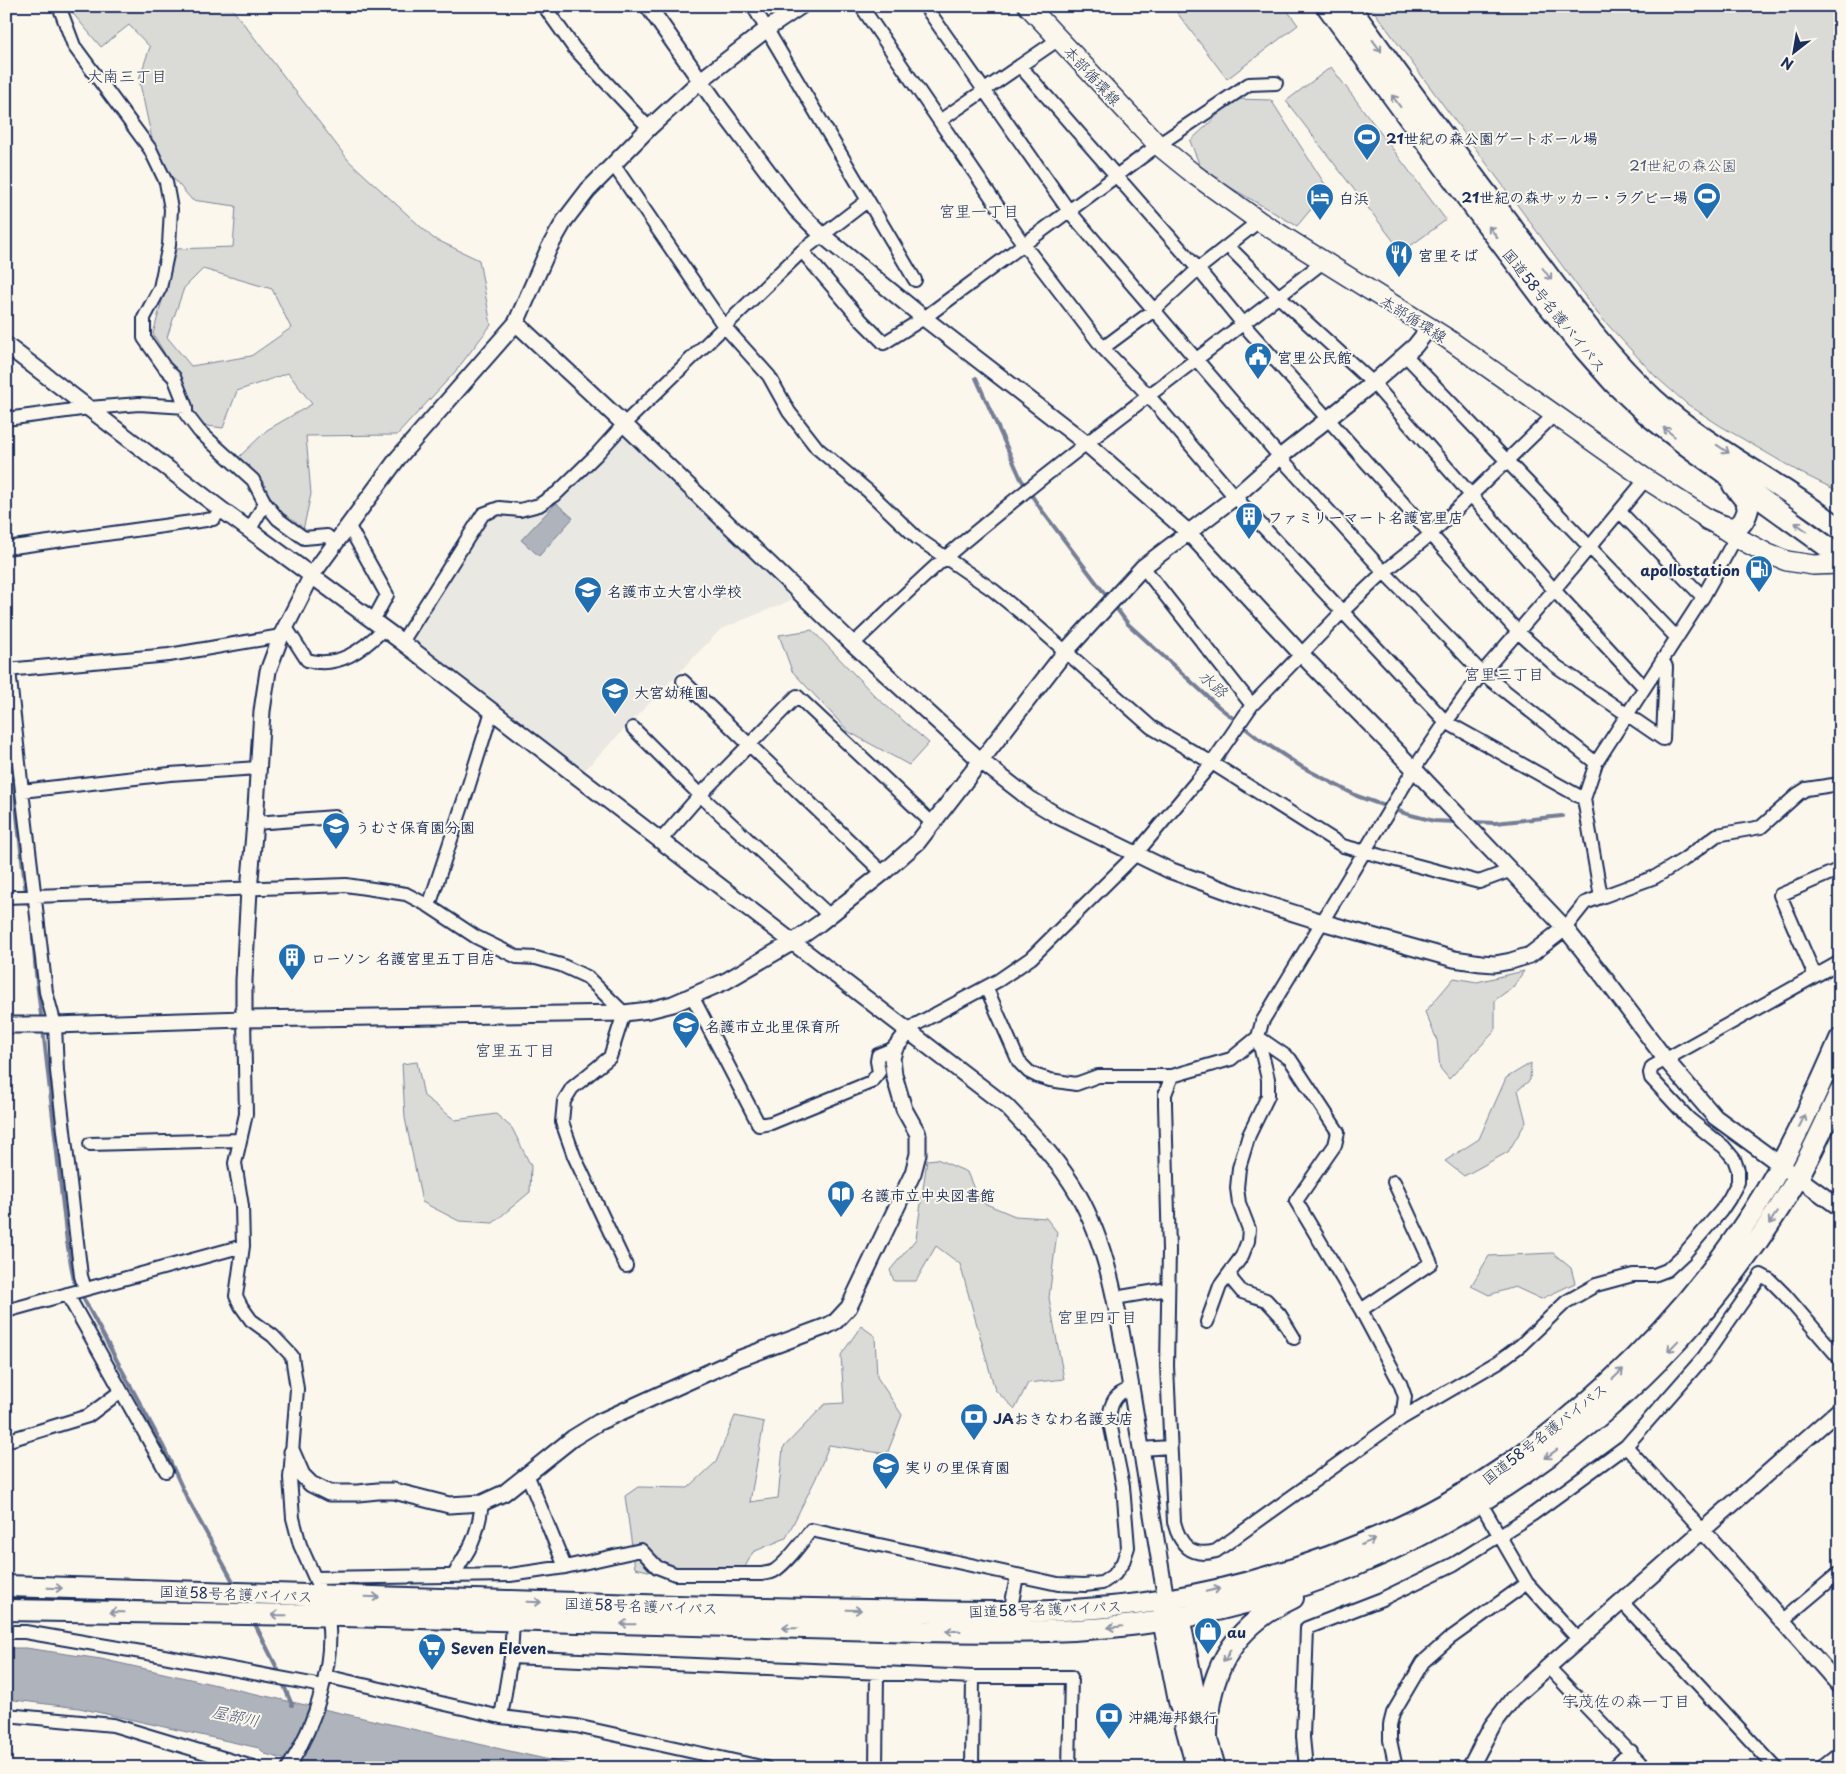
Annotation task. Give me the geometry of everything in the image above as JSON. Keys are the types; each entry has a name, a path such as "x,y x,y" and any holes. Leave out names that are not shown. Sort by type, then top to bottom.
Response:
{"highway":[{"name":"国道58号名護バイパス","path":"1327,6 1470,202 1584,349 1614,383 1649,416 1721,472 1840,556"},
{"name":"国道58号名護バイパス","path":"1349,6 1484,191 1579,316 1628,374 1685,424 1840,529"},
{"path":"1707,519 1728,528 1734,528 1741,524 1747,514 1746,501 1721,472"},
{"path":"1785,490 1840,510"},
{"name":"国道58号名護バイパス","path":"6,1586 319,1587 838,1610 1010,1613 1084,1609 1166,1600 1310,1564 1354,1548 1398,1528 1476,1486 1547,1435 1642,1351 1714,1266 1766,1191 1817,1091 1840,1039"},
{"name":"国道58号名護バイパス","path":"15,1610 1018,1632 1094,1629 1171,1619 1250,1602 1316,1580 1387,1552 1426,1533 1522,1475 1582,1432 1640,1381 1678,1342 1737,1270 1769,1224 1798,1177 1840,1092"},
{"path":"1207,1741 1209,1704 1215,1678 1231,1648 1246,1629 1264,1614 1301,1594 1316,1580"},
{"path":"1166,1600 1215,1768"},
{"path":"1171,1619 1179,1701 1197,1768"}],"main road":[{"name":"本部循環線","path":"1028,6 1158,145 1195,175 1259,221 1430,327 1646,479 1736,537 1786,561 1805,565 1840,564"}],"street":[{"path":"59,6 74,46 150,149 166,182 171,209 169,245 160,288 144,318 144,338 165,368 174,377 186,407 186,414 199,431 253,480 278,519 304,538 327,536 335,543"},
{"path":"544,6 574,48 648,128"},
{"path":"648,6 796,209 822,235 924,318 1087,444 1188,532 1301,654 1414,769 1564,928 1603,976 1666,1060 1715,1117 1840,1208"},
{"path":"753,6 915,280"},
{"path":"290,1765 307,1733 318,1700 323,1681 330,1633 328,1616 319,1587 300,1545 293,1518 290,1478 297,1389 292,1356 273,1336 252,1320 236,1296 243,1246 242,1206 235,1163 246,1114 244,980 262,711 268,671 283,631 312,575 398,458 516,323 535,276 565,220 588,190 648,128 701,80 801,6"},
{"path":"861,6 1024,244 1103,348 1148,395 1235,497 1446,722 1584,799"},
{"path":"925,6 1069,211 1280,457 1384,572 1482,674 1596,763"},
{"path":"940,120 1059,39"},
{"path":"1020,66 1328,420 1518,632 1556,666 1663,739 1666,667 1662,660"},
{"path":"802,251 861,320 884,343 924,318 1158,145 1249,84 1276,83"},
{"path":"613,164 724,326 769,376 790,412 817,448 868,491 917,538 993,590 1151,727 1212,763 1343,846 1479,882 1509,871"},
{"path":"402,642 484,514 499,508 520,510 539,506 558,493 624,424 802,251 867,201"},
{"path":"1103,348 1154,310 1198,269 1259,221"},
{"path":"1228,246 1278,297 1373,383 1554,590 1644,688"},
{"path":"853,644 946,557 1042,478 1323,262"},
{"path":"516,323 853,644 981,761 1030,799 1058,816 1169,870 1249,900 1454,959 1495,964 1511,962 1530,955 1564,928 1585,903 1655,877 1683,860 1717,835 1761,826 1806,789 1840,784"},
{"path":"6,1025 624,1013 649,1010 673,1004 726,981 793,942 830,916 918,842 1065,652 1143,567 1235,497 1280,457 1373,383 1420,340 1430,327"},
{"path":"6,345 222,510 402,642 579,776 1006,1106 1048,1151 1078,1194 1090,1218 1100,1243 1116,1298 1166,1600"},
{"path":"1404,355 1677,638"},
{"path":"6,419 89,408 140,404 186,407"},
{"path":"292,1452 302,1475 311,1484 329,1493 358,1494 394,1491 449,1505 482,1503 504,1493 573,1438 599,1422 738,1358 827,1326 844,1314 895,1212 913,1173 918,1154 918,1134 904,1109 894,1075 892,1058 895,1048 917,1024 986,987 1031,958 1135,854 1212,763 1252,705 1301,654 1384,572 1430,535 1555,414"},
{"path":"1207,1322 1220,1286 1242,1256 1248,1241 1249,1229 1239,1203 1237,1188 1239,1168 1249,1135 1268,1096 1268,1079 1258,1038 1262,1022 1337,894 1366,851 1414,769 1446,722 1482,674 1646,479"},
{"path":"250,529 266,503"},
{"path":"6,548 213,519 222,510"},
{"path":"1620,512 1703,597"},
{"path":"283,631 307,660 316,663 334,661 350,656 365,648 379,625 387,595 348,526"},
{"path":"1601,897 1584,799 1596,763 1703,597 1736,537"},
{"path":"1143,567 1252,705"},
{"path":"85,1289 81,1276 58,1081 47,1025 46,992 7,670 170,655 283,631"},
{"path":"683,682 883,873"},
{"path":"660,840 700,795 797,696 932,823"},
{"path":"429,906 492,711"},
{"path":"634,728 700,795 830,916"},
{"path":"22,791 170,774 258,768"},
{"path":"255,823 335,818"},
{"path":"1814,976 1780,895 1840,869"},
{"path":"6,897 346,886 406,894 429,906 476,937 517,957 536,958 561,965 587,977 624,1013"},
{"path":"1172,1076 1165,1094 1164,1104 1170,1250 1167,1366 1174,1522 1178,1537 1191,1550 1204,1554 1216,1551 1402,1418 1498,1362 1521,1345 1566,1302 1596,1285 1633,1275 1654,1275 1667,1270 1684,1254 1721,1211 1738,1182 1738,1170 1734,1160 1724,1148 1689,1119 1651,1078 1652,1067 1840,962"},
{"path":"986,987 1019,1062 1029,1072 1050,1080 1076,1084 1098,1076 1172,1076 1231,1059 1258,1038"},
{"path":"692,996 759,1125 770,1123 871,1082 879,1072 878,1054 895,1048"},
{"path":"624,1013 610,1058 591,1071 572,1088 564,1101 562,1122 574,1156 626,1266"},
{"path":"1258,1038 1290,1059 1338,1132 1335,1145 1296,1201 1361,1310 1400,1383 1405,1397 1402,1418"},
{"path":"90,1144 240,1140"},
{"path":"1361,1310 1431,1263 1394,1182"},
{"path":"6,1311 243,1246"},
{"path":"1230,1273 1232,1280 1242,1292 1266,1300 1280,1314 1294,1338"},
{"path":"1306,1768 1303,1737 1307,1628 1390,1595 1454,1564 1533,1514 1626,1446 1704,1357 1761,1275 1770,1280 1785,1295 1840,1359"},
{"path":"1116,1298 1168,1289"},
{"path":"67,1294 166,1471"},
{"path":"319,1587 454,1576 510,1575 564,1567 641,1550 656,1567 675,1574 762,1574 773,1571 781,1564 800,1545 811,1530 1058,1584 1085,1585 1102,1583 1115,1574 1123,1562 1128,1547 1123,1486 1109,1418 1114,1397 1131,1388"},
{"path":"6,1441 88,1416 121,1391"},
{"path":"1472,1768 1472,1764 1492,1726 1514,1697 1840,1409"},
{"path":"1626,1446 1840,1686"},
{"path":"1141,1449 1170,1447"},
{"path":"527,1474 564,1567"},
{"path":"1480,1502 1528,1583 1579,1640"},
{"path":"454,1576 458,1566 469,1550 479,1527 482,1503"},
{"path":"1783,1620 1840,1572"},
{"path":"1010,1613 1017,1576"},
{"path":"1396,1768 1390,1740 1390,1725 1393,1713 1423,1662 1449,1639 1528,1583"},
{"path":"1622,1602 1776,1768"},
{"path":"15,1610 25,1632"},
{"path":"501,1717 511,1657 514,1621"},
{"path":"6,1632 25,1632 323,1681 501,1717 576,1726 766,1768"},
{"path":"511,1657 973,1677 1071,1677 1069,1768"},
{"path":"1548,1668 1631,1751 1645,1768"},
{"path":"876,1768 878,1672"},
{"path":"972,1768 973,1677"},
{"path":"6,1715 113,1724 256,1768"},
{"path":"1613,1768 1631,1751"},
{"path":"1820,1768 1840,1753"}],"shaded area":[{"name":"名護市立大宮小学校","path":"624,424 792,600 721,629 579,776 402,642 483,514 539,505"}],"green space":[{"path":"70,6 230,6 349,161 433,238 479,260 491,325 455,372 397,435 306,436 311,494 302,535 286,525 239,457 267,430 312,404 288,373 237,391 223,428 200,425 181,381 153,334 176,249 233,247 236,206 192,200 156,158 139,79 150,47 129,25 101,47 70,10","holes":["203,269 272,289 291,328 251,356 191,366 167,337 184,288"]},
{"path":"1172,6 1284,6 1298,25 1227,79"},
{"name":"21世紀の森公園","path":"1370,6 1840,6 1840,492 1801,473 1719,425 1687,404 1655,376 1598,314"},
{"name":"21世紀の森公園ゲートボール場","path":"1331,67 1446,220 1402,252 1286,101"},
{"path":"1235,99 1271,100 1328,189 1297,226 1202,171 1190,141"},
{"path":"812,630 876,697 929,743 909,765 849,732 792,671 779,635"},
{"path":"1524,971 1513,987 1495,1000 1495,1031 1449,1079 1440,1068 1437,1040 1425,1012 1454,978 1477,982"},
{"path":"417,1062 424,1096 455,1120 496,1114 512,1128 531,1166 530,1192 493,1223 459,1221 422,1202 405,1118 402,1064"},
{"path":"1531,1063 1530,1080 1518,1090 1526,1122 1508,1152 1464,1176 1445,1161 1479,1139 1506,1078"},
{"path":"937,1159 967,1172 979,1201 1015,1216 1046,1218 1057,1232 1049,1298 1064,1379 1028,1383 1015,1409 995,1390 960,1264 936,1246 916,1281 894,1281 890,1270 916,1239 927,1160"},
{"path":"1553,1253 1571,1268 1575,1283 1541,1299 1515,1287 1489,1295 1471,1286 1489,1256"},
{"path":"861,1326 875,1336 877,1377 902,1415 887,1454 829,1445 816,1478 786,1538 753,1552 739,1578 688,1580 635,1568 625,1496 638,1487 688,1488 716,1462 735,1416 764,1422 750,1502 778,1498 783,1448 825,1404 844,1403 841,1355"}],"water":[{"path":"556,503 573,518 539,556 521,540"},
{"name":"屋部川","path":"6,1648 26,1648 101,1659 585,1768 317,1768 265,1754 259,1748 79,1708 6,1699"}],"waterway":[{"name":"水路","path":"976,378 1021,479 1040,508 1108,598"},
{"name":"水路","path":"1114,605 1128,624 1219,707 1259,739 1302,767 1357,796 1407,814 1434,821 1457,822"},
{"path":"6,722 26,893 31,911"},
{"name":"水路","path":"1472,822 1495,823 1562,816"},
{"path":"32,925 42,1023"},
{"path":"43,1029 67,1242 74,1281 164,1448 186,1496 236,1587"},
{"path":"253,1620 280,1674"},
{"path":"282,1681 292,1705"}],"place":[{"name":"21世紀の森公園ゲートボール場","path":"1367,161"},
{"name":"21世紀の森サッカー・ラグビー場","path":"1707,220"},
{"name":"白浜","path":"1320,221"},
{"name":"宮里そば","path":"1399,278"},
{"name":"宮里公民館","path":"1258,380"},
{"name":"ファミリーマート名護宮里店","path":"1249,540"},
{"name":"apollostation","path":"1759,593"},
{"name":"名護市立大宮小学校","path":"588,614"},
{"name":"大宮幼稚園","path":"615,715"},
{"name":"うむさ保育園分園","path":"336,850"},
{"name":"ローソン 名護宮里五丁目店","path":"292,981"},
{"name":"名護市立北里保育所","path":"686,1049"},
{"name":"名護市立中央図書館","path":"841,1218"},
{"name":"JAおきなわ名護支店","path":"974,1441"},
{"name":"実りの里保育園","path":"886,1490"},
{"name":"au","path":"1208,1655"},
{"name":"Seven Eleven","path":"432,1671"},
{"name":"沖縄海邦銀行","path":"1109,1740"}],"district":[{"name":"大南三丁目","path":"127,75"},
{"name":"宮里一丁目","path":"979,210"},
{"name":"宮里三丁目","path":"1504,673"},
{"name":"宮里五丁目","path":"515,1049"},
{"name":"宮里四丁目","path":"1097,1316"},
{"name":"宇茂佐の森一丁目","path":"1626,1700"}]}
